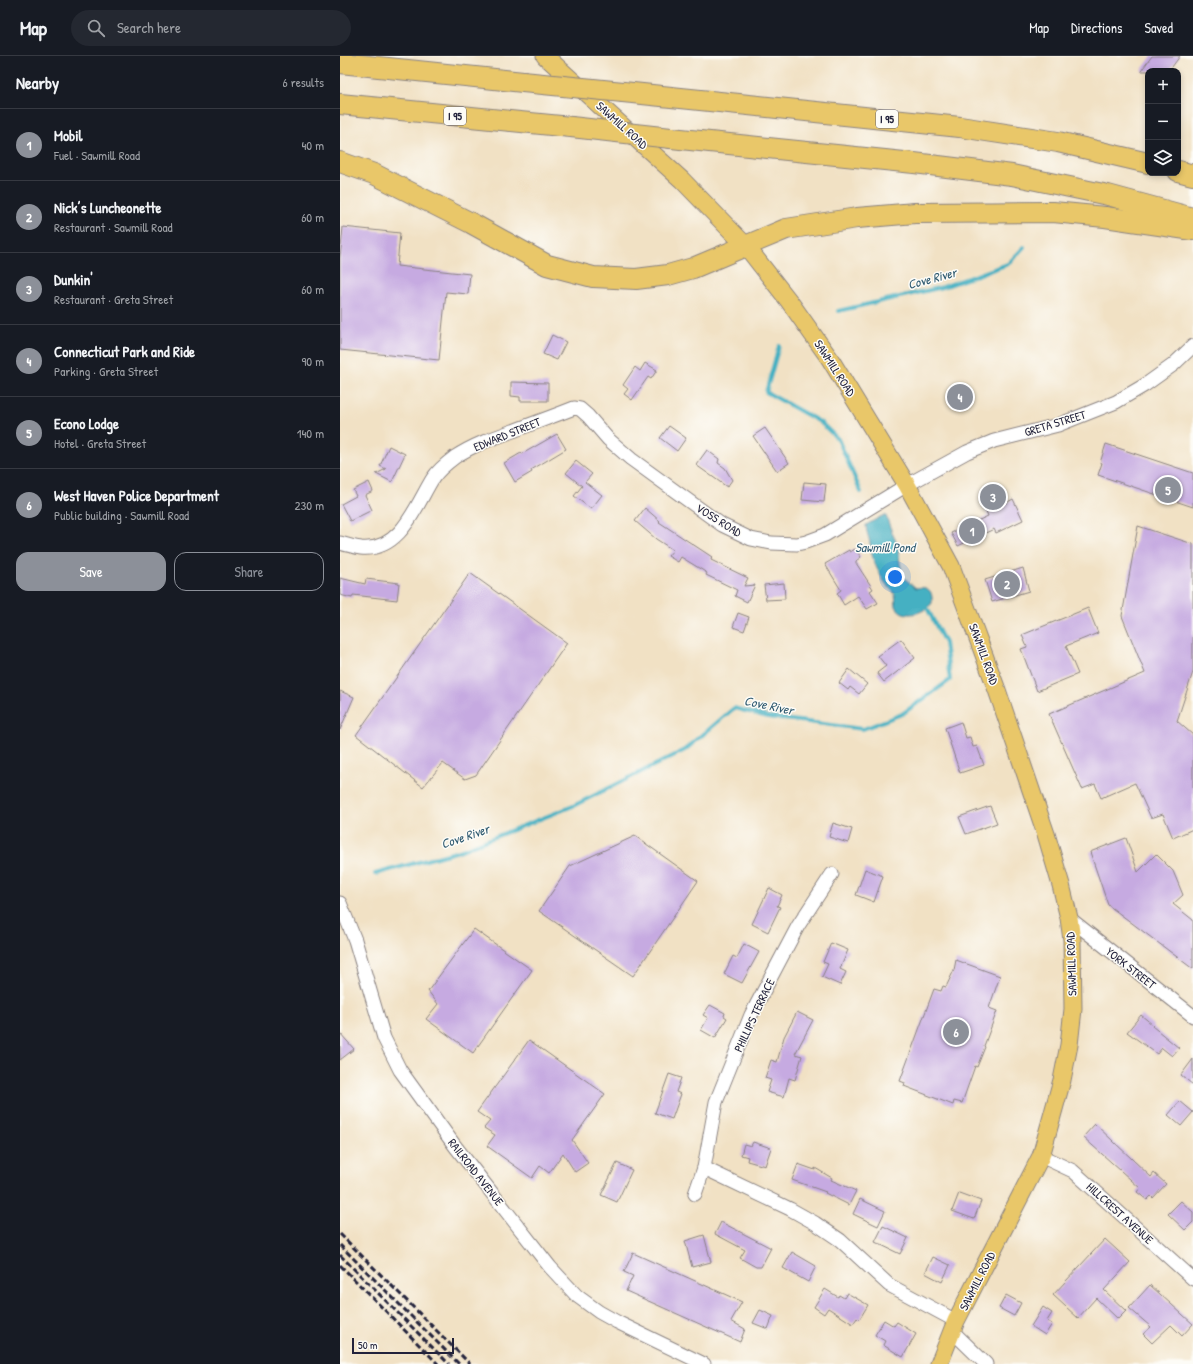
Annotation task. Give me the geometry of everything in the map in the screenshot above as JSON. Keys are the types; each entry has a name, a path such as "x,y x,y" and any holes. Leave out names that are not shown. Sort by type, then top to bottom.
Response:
{"highway":[{"path":"352,56 442,74"},
{"name":"I 95","path":"340,63 967,128 1058,142 1145,162"},
{"name":"I 95","path":"340,104 571,127 1012,175 1108,195 1193,218"},
{"path":"340,162 374,174 471,223 547,265 593,277 636,279 668,275 693,268 799,226 856,218 915,213 1053,212 1105,217 1193,230"},
{"path":"1181,172 1193,175"}],"main road":[{"name":"SAWMILL ROAD","path":"545,56 682,180 746,246 789,301 830,359 907,485 951,566 997,690 1046,834 1061,885 1069,918 1072,940 1073,1008 1069,1045 1062,1080 1042,1156 954,1326 939,1364"}],"street":[{"name":"GRETA STREET","path":"907,485 967,452 994,441 1058,425 1116,402 1173,366 1192,349"},
{"name":"VOSS ROAD","path":"574,408 580,409 588,416 608,439 630,459 714,519 742,536 761,542 783,544 806,542 815,539 825,535 907,485"},
{"name":"EDWARD STREET","path":"340,543 362,548 377,546 384,543 395,536 405,526 434,477 450,461 482,442 574,408"},
{"name":"PHILLIPS TERRACE","path":"695,1194 704,1168 716,1102 751,1015 798,926 832,874"},
{"name":"RAILROAD AVENUE","path":"340,903 355,940 390,1053 400,1070 451,1140 550,1267 574,1293 599,1312 704,1364"},
{"name":"YORK STREET","path":"1069,918 1193,1016"},
{"name":"HILLCREST AVENUE","path":"1042,1156 1073,1171 1193,1279"},
{"path":"704,1168 790,1209 815,1223 840,1240 889,1285 954,1326 986,1364"}],"water":[{"name":"Sawmill Pond","path":"882,516 886,516 898,545 900,564 904,578 916,588 927,588 931,592 932,603 920,612 905,614 897,608 894,593 884,581 872,556 866,525"}],"building":[{"path":"1152,56 1180,56 1171,68 1145,68 1145,71 1141,71"},
{"path":"343,227 400,233 397,266 470,274 468,294 446,292 439,360 340,350 340,258"},
{"path":"552,335 566,342 557,360 543,354"},
{"path":"645,363 657,370 651,379 648,377 632,400 624,394 628,389 623,385 635,367 640,371"},
{"path":"511,382 548,383 548,401 520,401 520,397 511,396"},
{"path":"669,426 686,438 677,451 660,438"},
{"path":"765,428 789,463 777,471 753,436"},
{"path":"557,434 566,449 531,470 532,472 515,482 504,463"},
{"path":"1106,444 1193,473 1193,507 1098,475"},
{"path":"389,446 405,454 392,482 376,474 386,469 380,466"},
{"path":"707,450 719,459 718,463 725,468 732,480 727,487 696,465"},
{"path":"576,461 592,474 585,482 602,495 591,509 574,496 582,486 566,473"},
{"path":"369,482 373,491 365,495 372,510 350,521 341,504 356,496 353,490"},
{"path":"804,482 826,484 824,502 802,500"},
{"path":"999,489 1006,503 1013,499 1023,520 996,533 994,529 958,546 951,533 988,516 982,497"},
{"path":"645,508 660,521 659,522 712,557 711,560 748,578 744,586 755,585 747,602 735,596 737,590 706,575 707,573 681,557 678,562 668,556 673,550 656,539 635,521"},
{"path":"1138,526 1193,544 1193,672 1177,721 1193,735 1193,829 1173,838 1163,814 1151,818 1135,783 1101,798 1095,784 1082,789 1049,714 1145,673 1122,616"},
{"path":"855,549 861,557 856,561 856,563 873,589 870,591 878,603 867,609 858,596 844,605 837,593 841,590 825,564 849,550 850,552"},
{"path":"1023,568 1029,591 992,602 985,580"},
{"path":"470,573 567,643 476,775 465,779 443,763 423,787 356,735"},
{"path":"340,578 365,584 366,579 399,583 397,600 353,595 352,598 340,595"},
{"path":"784,583 785,599 766,600 764,585"},
{"path":"1088,608 1098,633 1066,646 1078,674 1037,691 1021,649 1027,647 1022,635"},
{"path":"738,613 749,617 744,631 733,627"},
{"path":"901,639 915,658 884,682 877,673 886,666 878,656"},
{"path":"849,669 867,684 859,694 850,687 848,690 839,683"},
{"path":"340,691 354,697 340,730"},
{"path":"961,722 966,738 970,737 973,747 977,746 984,765 960,773 945,728"},
{"path":"990,806 997,823 966,834 959,817"},
{"path":"833,823 852,829 848,843 829,837"},
{"path":"635,836 698,881 633,976 539,911 570,866"},
{"path":"1126,838 1138,872 1156,854 1173,871 1183,895 1173,904 1193,920 1193,969 1108,905 1090,852"},
{"path":"865,869 883,876 874,902 856,895"},
{"path":"769,888 782,895 777,906 780,907 768,932 752,924"},
{"path":"474,929 532,970 473,1053 426,1019 438,1004 428,991"},
{"path":"831,943 848,950 840,969 846,972 840,985 822,977 828,964 823,962"},
{"path":"744,944 759,952 742,983 724,974 733,956 737,958"},
{"path":"956,960 1000,976 989,1008 997,1011 984,1046 985,1047 977,1067 975,1066 962,1103 954,1101 953,1105 904,1086 905,1083 900,1081 934,989 941,991 943,986 946,987 954,970"},
{"path":"710,1005 725,1013 724,1016 727,1018 715,1038 701,1030 708,1018 703,1015"},
{"path":"797,1012 813,1020 795,1054 802,1056 795,1080 789,1078 784,1097 767,1092 771,1080 765,1078 771,1060 777,1062 784,1037"},
{"path":"1141,1015 1179,1048 1172,1056 1162,1048 1157,1054 1127,1032"},
{"path":"340,1033 354,1049 340,1060"},
{"path":"529,1040 605,1094 572,1140 588,1163 575,1172 563,1153 549,1173 540,1166 532,1178 487,1146 495,1135 484,1128 490,1121 477,1112"},
{"path":"1193,1059 1193,1085 1181,1075"},
{"path":"669,1074 681,1078 676,1092 681,1094 672,1119 655,1113"},
{"path":"1180,1101 1193,1112 1181,1126 1168,1115"},
{"path":"1095,1124 1151,1177 1154,1173 1166,1184 1153,1198 1151,1196 1147,1200 1137,1192 1140,1188 1083,1137"},
{"path":"753,1142 771,1148 765,1166 747,1161 748,1157 741,1155 744,1144 751,1146"},
{"path":"617,1163 632,1170 617,1202 601,1195"},
{"path":"798,1164 815,1170 815,1168 832,1178 831,1180 856,1191 849,1205 825,1193 826,1192 792,1180"},
{"path":"959,1193 981,1201 974,1219 952,1211"},
{"path":"860,1199 885,1211 878,1226 853,1214"},
{"path":"1181,1201 1193,1212 1193,1222 1185,1230 1168,1214"},
{"path":"721,1222 771,1248 761,1267 756,1267 740,1258 745,1250 715,1234"},
{"path":"883,1226 908,1238 900,1254 875,1242"},
{"path":"704,1235 711,1262 692,1267 685,1241"},
{"path":"1105,1239 1130,1262 1104,1290 1126,1311 1118,1319 1096,1298 1078,1318 1053,1295"},
{"path":"792,1252 816,1266 808,1282 783,1268"},
{"path":"633,1253 742,1302 731,1321 745,1329 740,1342 626,1291 633,1276 624,1272"},
{"path":"933,1257 950,1265 942,1282 925,1273"},
{"path":"1150,1285 1193,1324 1182,1336 1171,1325 1152,1343 1143,1334 1151,1327 1129,1308"},
{"path":"825,1289 838,1297 839,1295 844,1298 847,1293 868,1305 859,1320 857,1318 853,1324 828,1308 824,1314 814,1307"},
{"path":"1006,1295 1021,1303 1014,1316 999,1308"},
{"path":"1043,1307 1052,1313 1047,1321 1052,1324 1045,1335 1031,1326"},
{"path":"760,1310 773,1316 768,1329 753,1323"},
{"path":"884,1320 894,1326 897,1322 916,1334 903,1357 883,1345 885,1341 875,1335"}],"waterway":[{"name":"Cove River","path":"838,311 943,287 1008,264 1024,247"},
{"name":"Cove River","path":"779,346 766,392 820,422 838,439 861,492"},
{"name":"Cove River","path":"375,874 459,851 573,806 685,750 734,708 768,717 863,729 902,714 950,680 945,643 925,604"}],"railway":[{"path":"340,1234 470,1364"},
{"path":"340,1245 459,1364"},
{"path":"340,1255 449,1364"},
{"path":"340,1265 438,1364"}],"place":[{"name":"Connecticut Park and Ride","path":"960,397"},
{"name":"Econo Lodge","path":"1168,490"},
{"name":"Dunkin'","path":"993,497"},
{"name":"Mobil","path":"972,531"},
{"name":"Nick’s Luncheonette","path":"1007,584"},
{"name":"West Haven Police Department","path":"956,1032"}]}
